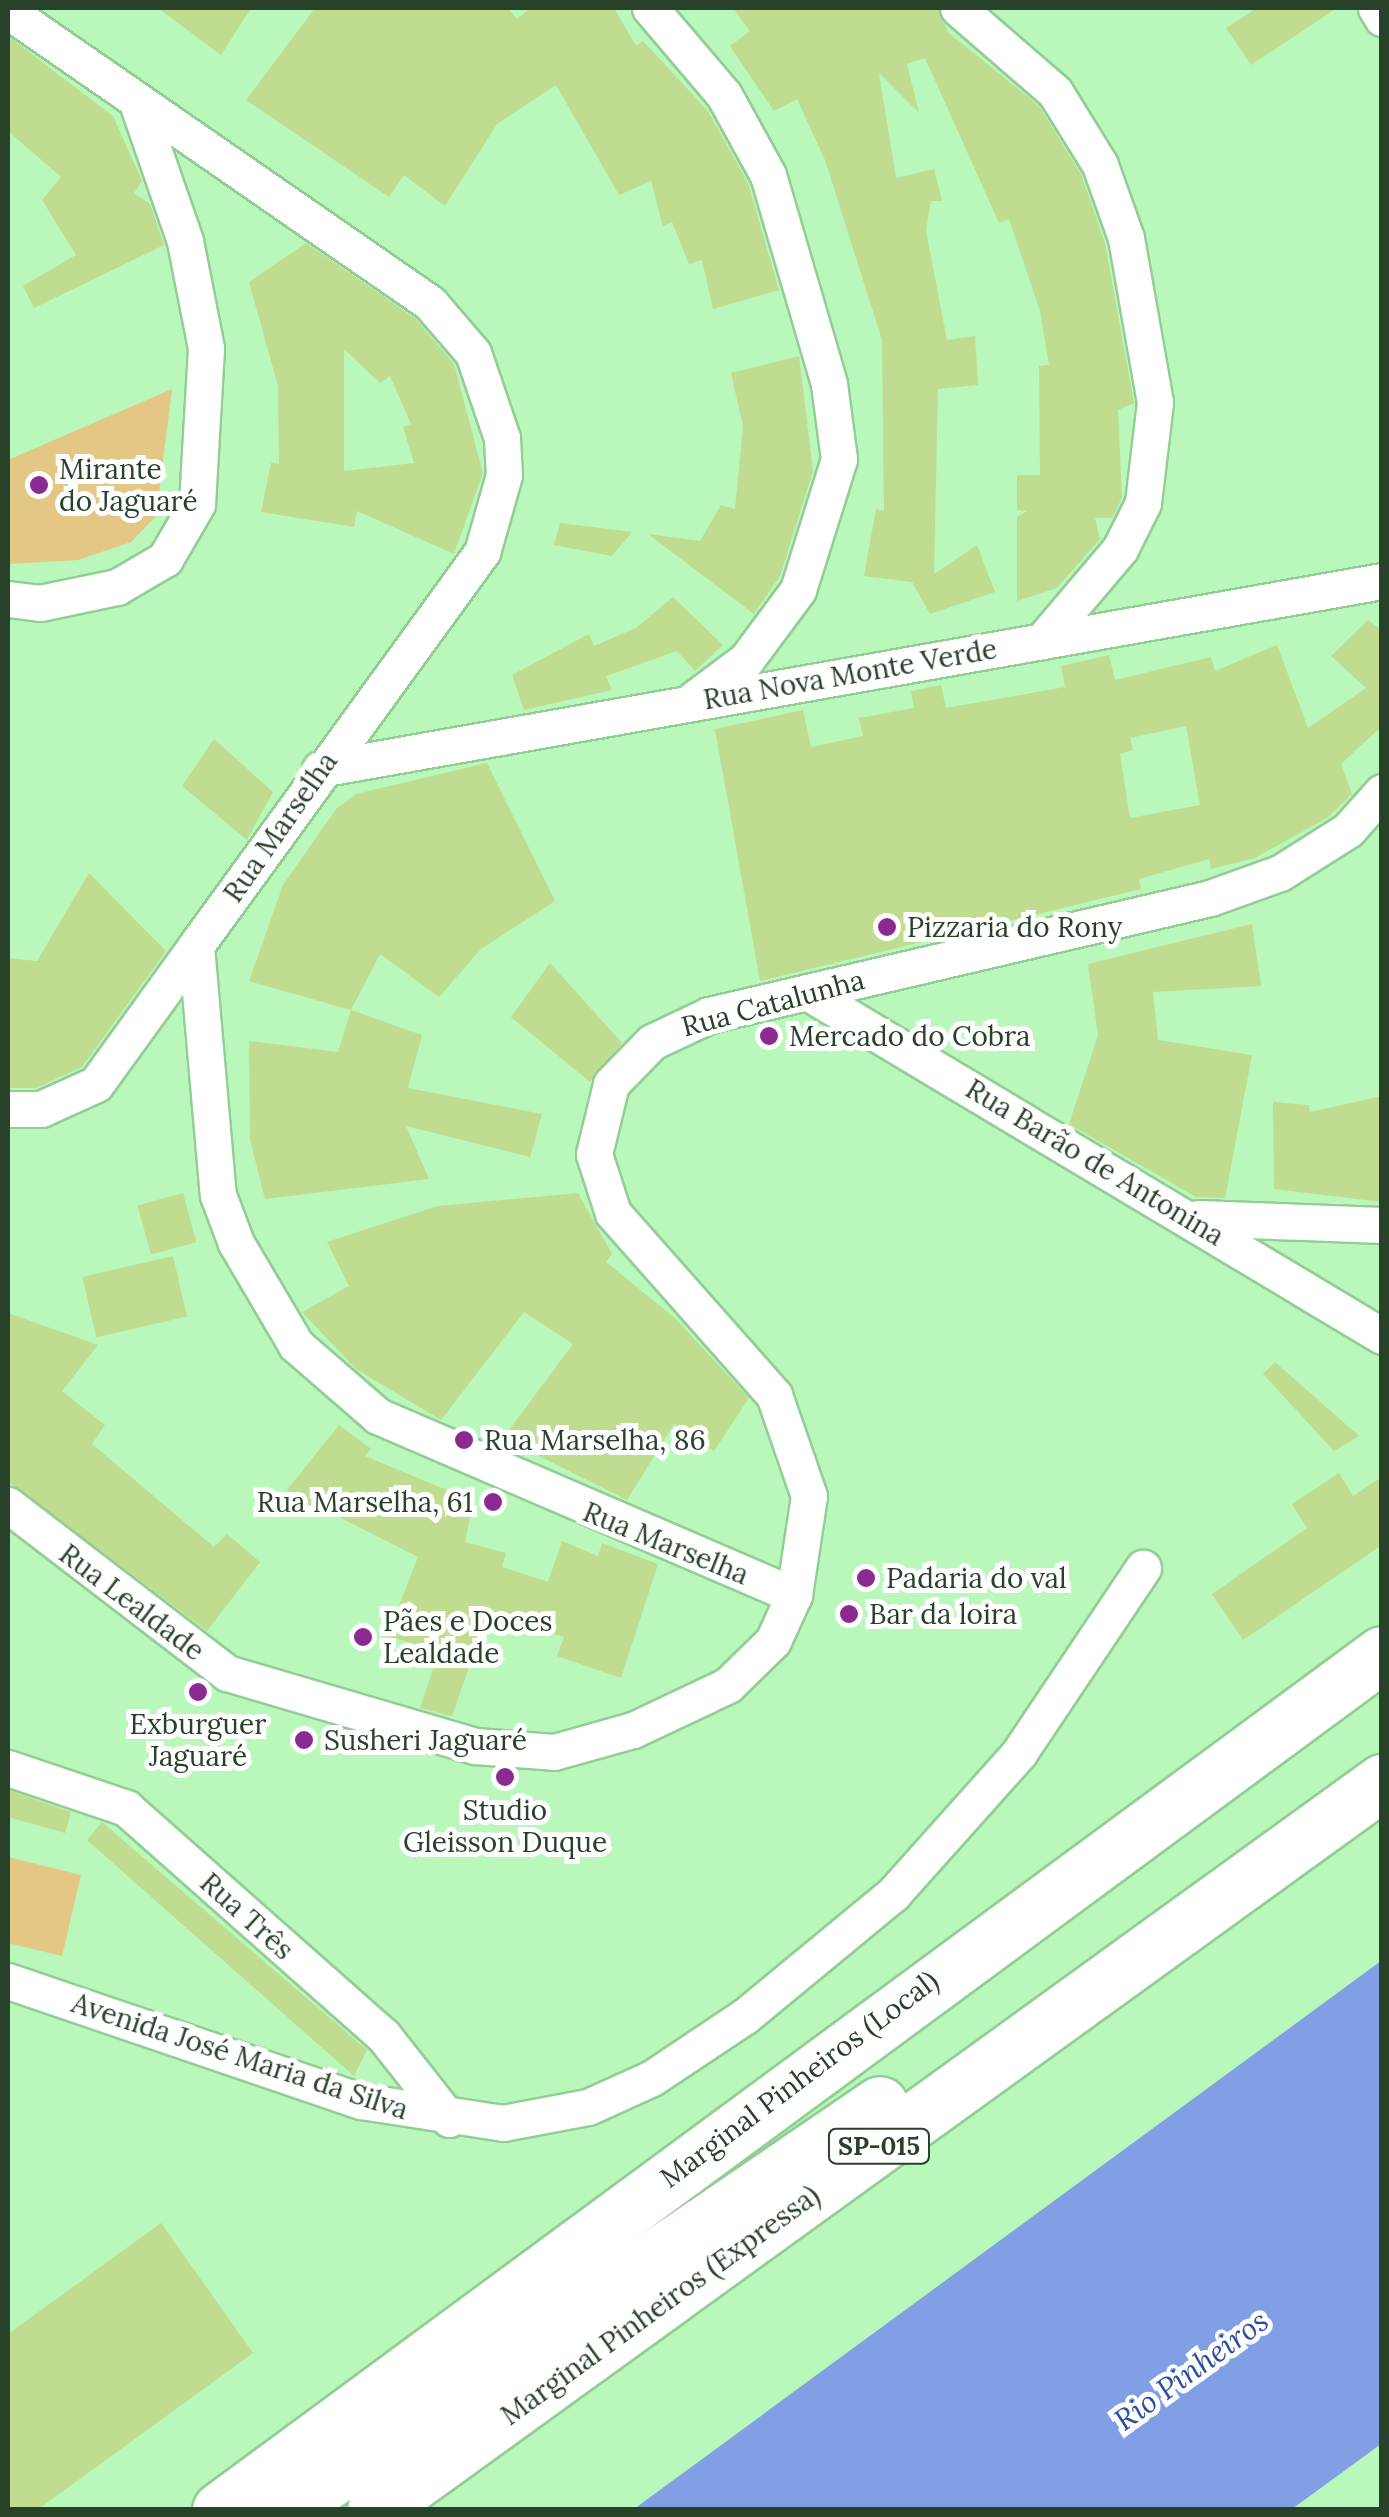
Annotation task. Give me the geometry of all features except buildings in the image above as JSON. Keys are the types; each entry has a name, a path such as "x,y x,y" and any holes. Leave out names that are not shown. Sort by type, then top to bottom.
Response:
{"highway":[{"name":"Marginal Pinheiros (Local)","path":"220,2510 1382,1654"},
{"name":"Marginal Pinheiros (Expressa)","path":"375,2510 1382,1782"},
{"path":"285,2510 767,2174 971,2047 1144,1955"}],"street":[{"path":"650,8 724,95 768,176 829,384 840,459 798,590 746,660 691,701"},
{"path":"958,8 1055,92 1100,165 1126,238 1155,402 1143,503 1120,549 1042,641"},
{"path":"1376,8 1382,18"},
{"name":"Rua Marselha","path":"8,11 430,303 473,353 493,397 504,474 482,552 320,770 196,946 218,1195 296,1345 340,1390 419,1440 794,1595"},
{"path":"8,599 40,602 118,587 164,559 196,504 206,348 185,241 138,102"},
{"name":"Rua Nova Monte Verde","path":"320,770 691,701 1382,582"},
{"name":"Rua Catalunha","path":"794,1595 809,1496 774,1395 631,1244 594,1154 611,1084 652,1042 709,1015 1210,898 1314,854 1382,792"},
{"path":"8,1108 41,1109 96,1084 196,946"},
{"name":"Rua Barão de Antonina","path":"808,992 1382,1336"},
{"path":"1188,1217 1382,1224"},
{"name":"Rua Lealdade","path":"8,1506 226,1672 474,1746 554,1752 676,1712 728,1685 773,1641 794,1595"},
{"name":"Avenida José Maria da Silva","path":"8,1981 361,2101 449,2120 503,2123 588,2106 652,2078 776,1991 961,1827 1143,1568"},
{"name":"Rua Três","path":"8,1768 126,1808 383,2035 449,2120"}],"shaded area":[{"path":"172,389 156,516 131,542 78,560 8,564 8,460"},
{"path":"8,1857 81,1875 62,1956 8,1943"}],"water":[{"name":"Rio Pinheiros","path":"1381,1961 1381,2444 1292,2509 634,2509"}],"place":[{"name":"Mirante do Jaguaré","path":"39,485"},
{"name":"Pizzaria do Rony","path":"887,927"},
{"name":"Mercado do Cobra","path":"769,1036"},
{"name":"Rua Marselha, 86","path":"464,1440"},
{"name":"Rua Marselha, 61","path":"493,1502"},
{"name":"Padaria do val","path":"866,1578"},
{"name":"Bar da loira","path":"849,1614"},
{"name":"Pães e Doces Lealdade","path":"363,1637"},
{"name":"Exburguer Jaguaré","path":"198,1692"},
{"name":"Susheri Jaguaré","path":"304,1740"},
{"name":"Studio Gleisson Duque","path":"505,1777"}]}
